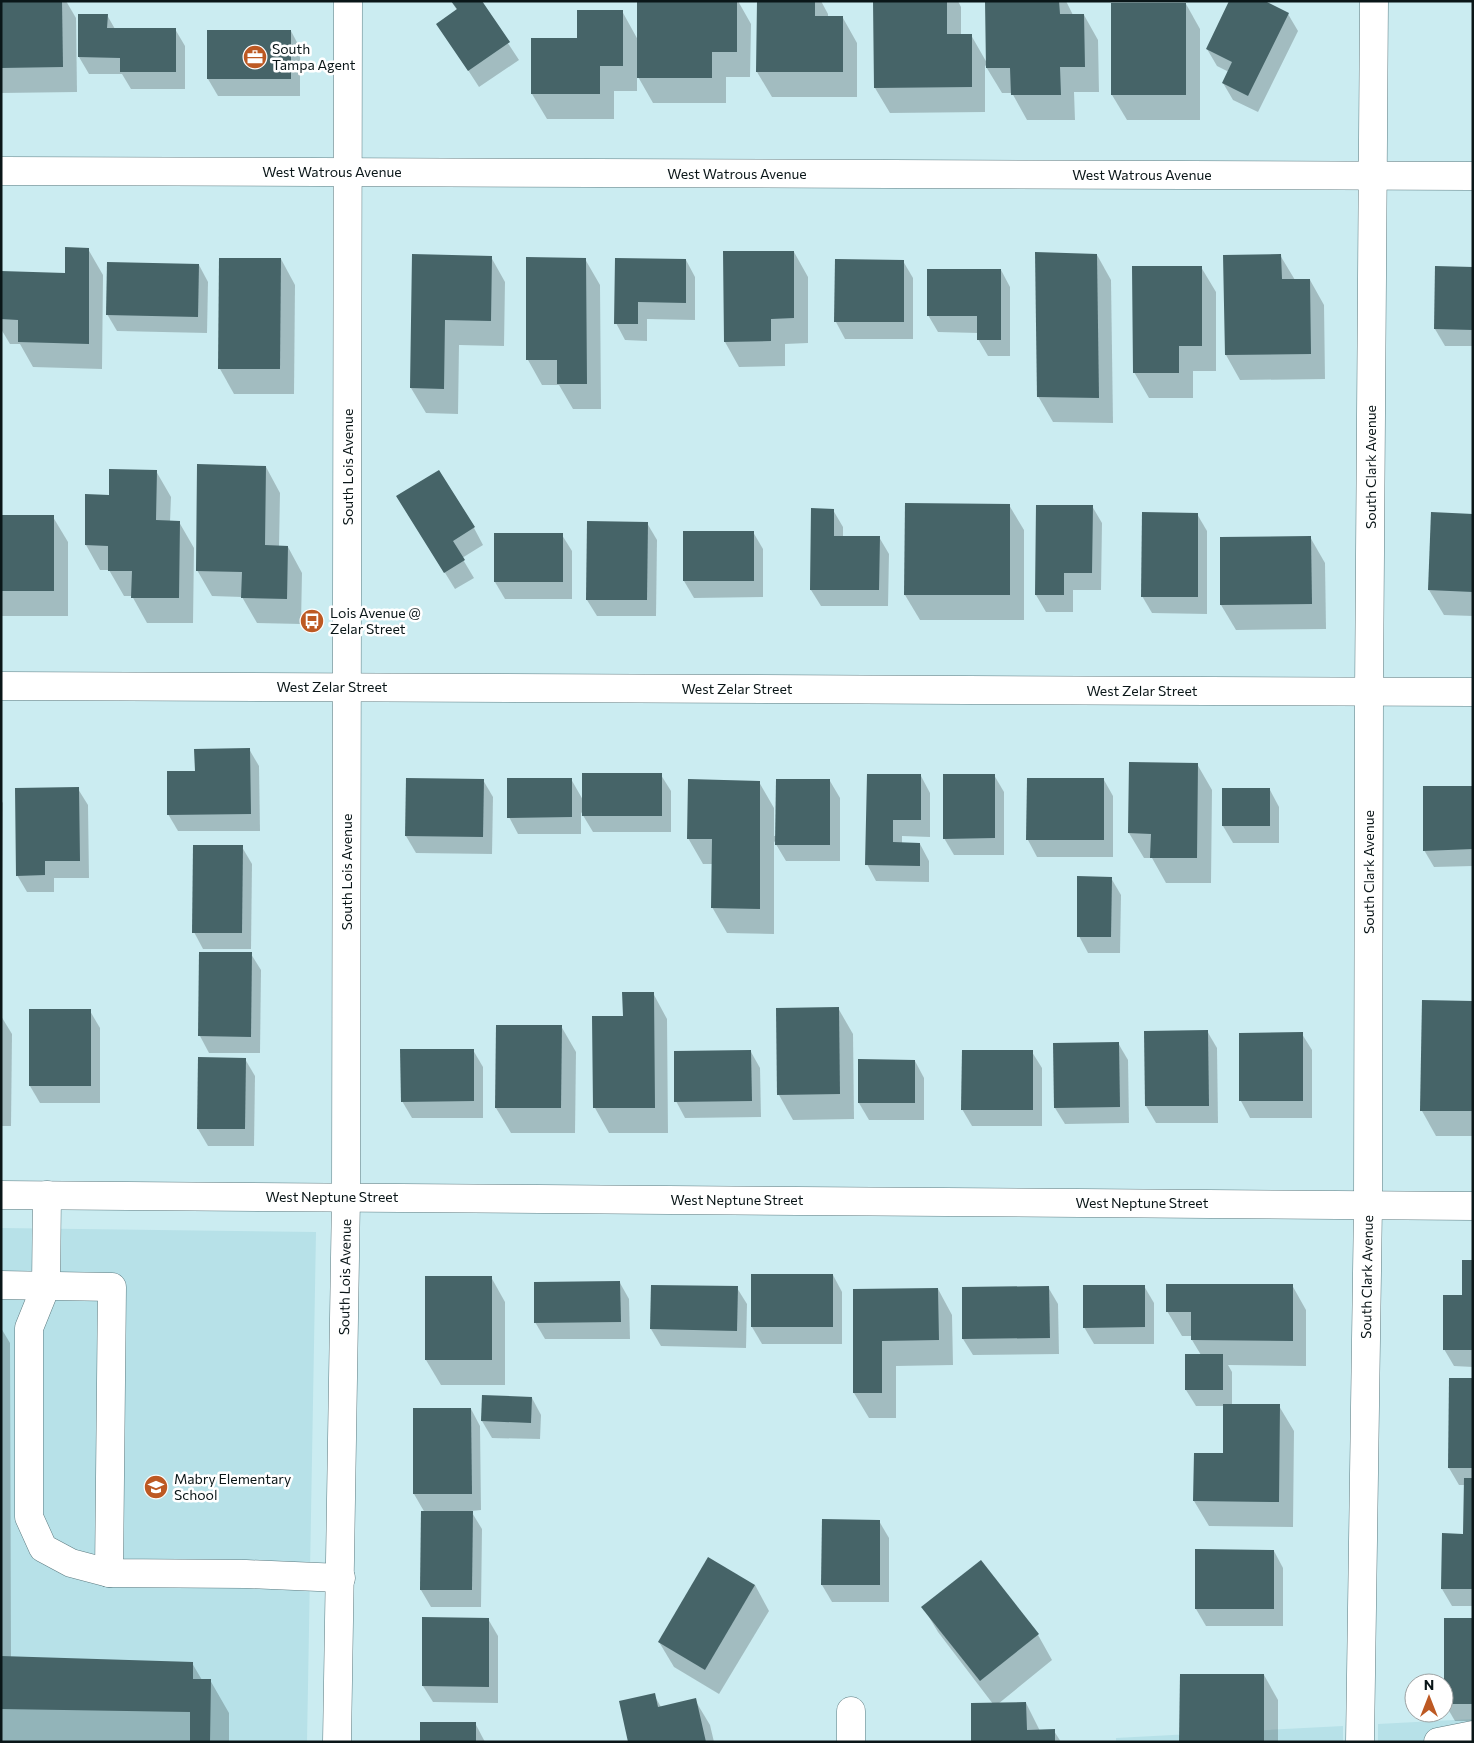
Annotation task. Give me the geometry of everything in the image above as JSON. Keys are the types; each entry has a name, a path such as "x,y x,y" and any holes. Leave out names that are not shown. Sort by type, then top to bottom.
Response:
{"street":[{"name":"South Lois Avenue","path":"338,1742 346,1197 348,1"},
{"name":"South Clark Avenue","path":"1360,1742 1368,1205 1369,692 1374,1"},
{"name":"West Watrous Avenue","path":"1,171 1473,176"},
{"name":"West Zelar Street","path":"1,686 1473,692"},
{"name":"West Neptune Street","path":"1,1195 1473,1206"},
{"path":"47,1195 46,1286 29,1328 29,1517 43,1548 71,1563 110,1573 246,1574 341,1578"},
{"path":"1,1285 112,1287 110,1573"},
{"path":"850,1742 851,1711"},
{"path":"1438,1742 1473,1735"}],"shaded area":[{"name":"Mabry Elementary School","path":"1,1228 316,1232 307,1742 1,1742"},
{"path":"1473,1719 1473,1738 1468,1742 1378,1742 1378,1724 1454,1723 1454,1720"},
{"path":"1343,1726 1343,1742 1116,1742 1116,1738"}],"building":[{"path":"1,1 62,1 63,67 1,68"},
{"path":"451,1 482,1 510,42 468,71 436,24 457,9"},
{"path":"637,1 737,1 737,52 712,52 712,78 637,78"},
{"path":"757,1 815,1 815,16 843,16 843,72 756,72"},
{"path":"873,1 947,1 947,34 972,34 972,87 874,88"},
{"path":"985,1 1059,1 1060,14 1084,14 1085,67 1060,67 1061,95 1011,95 1010,68 986,68"},
{"path":"1229,1 1265,1 1289,13 1248,96 1222,83 1232,62 1206,49"},
{"path":"1111,3 1186,3 1186,95 1111,95"},
{"path":"577,10 623,10 623,66 600,66 600,94 531,94 531,38 577,38"},
{"path":"78,14 108,14 107,28 176,28 176,72 120,72 120,58 78,57"},
{"path":"207,30 291,30 291,79 207,79"},
{"path":"65,247 89,248 89,344 18,342 18,320 1,319 1,271 65,273"},
{"path":"723,251 794,251 794,318 771,319 771,341 724,342"},
{"path":"1035,252 1097,254 1099,398 1037,397"},
{"path":"412,254 492,256 491,321 445,320 444,389 410,388"},
{"path":"1281,254 1282,279 1310,279 1311,354 1225,355 1223,255"},
{"path":"526,257 586,258 587,384 557,384 557,360 526,360"},
{"path":"219,258 281,258 280,369 218,369"},
{"path":"615,258 686,259 686,303 638,302 638,324 614,324"},
{"path":"835,259 904,260 904,322 834,322"},
{"path":"107,262 199,264 198,317 106,315"},
{"path":"1132,266 1202,266 1202,346 1179,346 1179,373 1133,373"},
{"path":"1435,266 1473,267 1473,330 1434,329"},
{"path":"927,269 1001,269 1001,340 977,340 977,316 927,316"},
{"path":"197,464 266,466 265,545 288,546 287,599 241,598 242,572 196,571"},
{"path":"109,469 157,470 156,520 180,521 179,598 131,598 132,571 108,571 108,546 85,545 85,494 109,495"},
{"path":"439,470 475,527 453,541 465,560 444,573 396,496"},
{"path":"905,503 1010,504 1010,595 904,595"},
{"path":"1036,505 1093,505 1092,573 1064,573 1064,595 1035,595"},
{"path":"811,508 834,509 834,536 880,536 879,590 810,590"},
{"path":"1142,512 1198,513 1198,597 1141,597"},
{"path":"1431,512 1473,514 1473,592 1428,590"},
{"path":"1,515 54,515 54,591 1,591"},
{"path":"587,521 648,522 647,600 586,600"},
{"path":"683,531 754,531 754,581 683,581"},
{"path":"494,533 563,533 563,582 494,582"},
{"path":"1311,536 1312,604 1220,605 1220,537"},
{"path":"250,748 251,814 167,815 167,771 195,771 194,749"},
{"path":"1129,762 1198,763 1197,858 1150,858 1151,834 1128,833"},
{"path":"582,773 662,773 662,816 582,816"},
{"path":"867,774 921,774 921,820 893,820 893,842 920,843 920,866 865,865"},
{"path":"943,774 995,774 995,838 943,839"},
{"path":"406,778 484,779 483,837 405,836"},
{"path":"507,778 572,778 572,817 507,818"},
{"path":"1027,778 1104,778 1104,840 1026,840"},
{"path":"688,779 760,781 760,909 711,908 712,839 687,839"},
{"path":"776,779 830,779 830,845 775,845"},
{"path":"1423,786 1473,786 1473,849 1423,851"},
{"path":"79,787 80,861 45,861 45,875 16,876 15,788"},
{"path":"1222,788 1270,788 1270,826 1222,826"},
{"path":"193,845 243,845 242,933 192,933"},
{"path":"1077,876 1112,877 1111,937 1077,937"},
{"path":"199,952 252,952 251,1037 198,1036"},
{"path":"622,992 654,992 655,1108 593,1108 592,1016 623,1016"},
{"path":"1422,1000 1473,1001 1473,1111 1420,1111"},
{"path":"839,1007 840,1094 777,1095 776,1008"},
{"path":"29,1009 91,1009 91,1086 29,1086"},
{"path":"496,1025 562,1025 561,1108 495,1108"},
{"path":"1208,1030 1209,1106 1145,1106 1144,1031"},
{"path":"1303,1032 1303,1101 1239,1101 1239,1033"},
{"path":"1119,1042 1120,1107 1054,1108 1053,1043"},
{"path":"400,1049 474,1049 474,1101 401,1102"},
{"path":"751,1050 752,1101 674,1102 674,1051"},
{"path":"962,1050 1033,1050 1033,1110 961,1110"},
{"path":"198,1057 246,1058 245,1129 197,1129"},
{"path":"858,1059 915,1060 915,1103 858,1103"},
{"path":"1462,1260 1473,1260 1473,1350 1443,1350 1443,1295 1462,1295"},
{"path":"751,1274 833,1274 833,1327 751,1327"},
{"path":"425,1276 492,1276 492,1360 425,1360"},
{"path":"620,1281 621,1322 534,1323 534,1282"},
{"path":"1166,1284 1293,1284 1293,1341 1191,1340 1191,1312 1166,1312"},
{"path":"651,1285 738,1286 737,1331 650,1329"},
{"path":"1083,1285 1145,1285 1145,1327 1083,1328"},
{"path":"1049,1286 1050,1338 962,1339 962,1287"},
{"path":"938,1288 939,1340 882,1341 882,1393 853,1393 853,1289"},
{"path":"1185,1354 1223,1354 1223,1390 1185,1390"},
{"path":"1449,1378 1473,1378 1473,1468 1448,1468"},
{"path":"482,1395 532,1397 531,1423 481,1421"},
{"path":"1223,1404 1280,1404 1279,1502 1193,1501 1194,1453 1223,1453"},
{"path":"413,1408 471,1408 472,1494 413,1494"},
{"path":"1464,1478 1473,1478 1473,1589 1441,1589 1442,1533 1463,1534"},
{"path":"421,1511 473,1511 472,1590 420,1590"},
{"path":"822,1519 880,1520 880,1585 821,1585"},
{"path":"1195,1549 1274,1550 1274,1609 1195,1609"},
{"path":"708,1557 755,1585 705,1670 658,1642"},
{"path":"981,1560 1039,1634 980,1681 921,1607"},
{"path":"422,1617 489,1618 489,1687 422,1686"},
{"path":"1444,1618 1473,1618 1473,1704 1454,1704 1454,1673 1444,1673"},
{"path":"1,1656 193,1662 193,1679 211,1679 210,1742 190,1742 190,1712 1,1709"},
{"path":"1180,1674 1264,1674 1264,1742 1179,1742"},
{"path":"655,1693 658,1707 696,1698 706,1742 628,1742 619,1701"},
{"path":"1026,1702 1027,1730 1055,1729 1055,1742 971,1742 971,1703"},
{"path":"420,1722 476,1722 476,1742 420,1742"}],"place":[{"name":"South Tampa Agent","path":"255,57"},
{"name":"Lois Avenue @ Zelar Street","path":"312,621"},
{"name":"Mabry Elementary School","path":"156,1487"}]}
